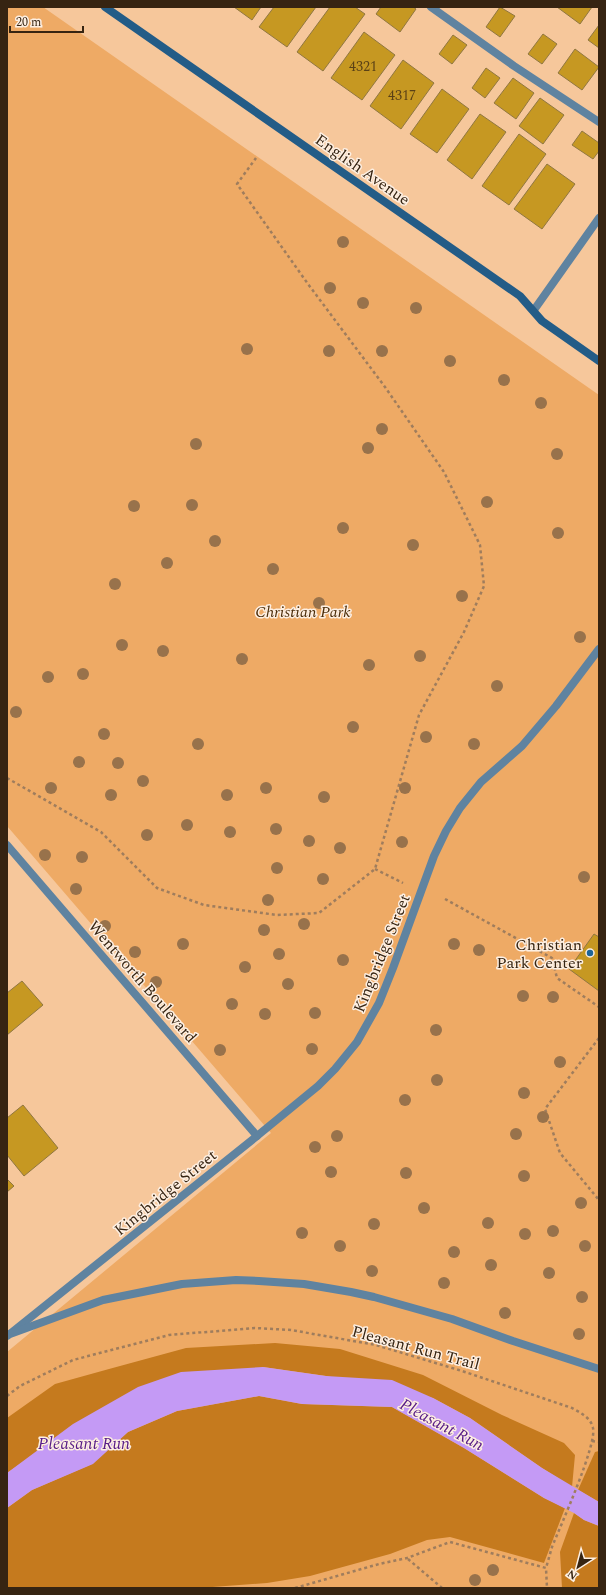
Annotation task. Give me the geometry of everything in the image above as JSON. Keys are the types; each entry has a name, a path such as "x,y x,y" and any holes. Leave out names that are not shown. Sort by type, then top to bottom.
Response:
{"main road":[{"name":"English Avenue","path":"105,7 520,296 534,310 542,322 599,361"}],"street":[{"path":"432,7 514,66 599,122"},
{"path":"534,310 599,218"},
{"name":"Kingbridge Street","path":"8,1335 257,1136 318,1086 335,1069 362,1033 379,1003 434,856 446,831 460,808 481,782 522,746 556,706 599,649"},
{"name":"Wentworth Boulevard","path":"7,845 257,1136"},
{"path":"8,1335 104,1300 182,1284 236,1280 259,1281 325,1287 374,1297 436,1313 513,1341 599,1369"}],"path":[{"path":"7,778 101,832 157,888 204,905 277,915 319,913 375,869 419,715 464,632 484,586 480,545 444,472 385,387 308,284 237,184 256,158"},
{"path":"375,869 403,883"},
{"path":"445,899 552,958 557,978 599,1007"},
{"path":"599,1038 545,1109 560,1152 599,1200"},
{"name":"Pleasant Run Trail","path":"7,1396 20,1386 73,1360 169,1335 255,1328 291,1330 376,1345 462,1371 572,1408 588,1418 593,1428 592,1441 587,1459 551,1549 546,1568"},
{"path":"592,1441 599,1442"},
{"path":"295,1588 379,1564 407,1558 450,1542 546,1568 547,1588"},
{"path":"407,1558 442,1588"}],"green space":[{"name":"Christian Park","path":"7,7 43,7 599,395 599,1588 7,1588 7,1352 271,1133 7,826"}],"shaded area":[{"path":"275,1343 340,1349 423,1375 502,1415 564,1443 575,1455 572,1487 470,1418 433,1398 326,1376 263,1367 36,1453 7,1473 7,1418 55,1384 186,1348"},
{"path":"259,1396 302,1404 392,1407 464,1448 544,1498 565,1508 544,1563 450,1537 427,1540 390,1554 310,1576 267,1583 199,1588 7,1588 7,1508 32,1490 92,1464 128,1432 177,1411"},
{"path":"599,1451 599,1502 578,1490 595,1452"},
{"path":"574,1513 584,1520 599,1526 599,1588 562,1588 560,1552"}],"water":[{"name":"Pleasant Run","path":"263,1367 326,1376 392,1380 433,1398 470,1418 542,1468 599,1502 599,1526 584,1520 574,1513 544,1498 464,1448 392,1407 302,1404 259,1396 177,1411 128,1432 93,1464 32,1490 7,1508 7,1473 73,1424 138,1387 181,1372"}],"building":[{"path":"234,7 261,7 252,20"},
{"path":"274,7 316,7 287,47 259,27"},
{"path":"330,7 355,7 365,14 323,71 297,52"},
{"path":"381,7 413,7 416,9 400,32 376,14"},
{"path":"500,7 515,16 500,37 486,27"},
{"path":"557,7 592,7 580,24"},
{"path":"599,25 599,48 588,40"},
{"path":"364,32 395,55 362,100 331,78"},
{"path":"543,34 557,44 542,64 528,54"},
{"path":"453,35 467,45 452,64 439,54"},
{"path":"575,49 599,67 582,90 558,73"},
{"path":"403,60 434,83 401,129 370,106"},
{"path":"486,68 500,78 485,98 472,88"},
{"path":"513,78 534,93 516,119 494,103"},
{"path":"442,89 469,109 437,153 410,134"},
{"path":"540,98 564,115 543,144 519,126"},
{"path":"480,114 506,132 472,179 447,160"},
{"path":"582,131 599,143 599,151 593,159 572,145"},
{"path":"519,134 546,154 509,205 482,186"},
{"path":"547,164 575,184 542,229 514,209"},
{"name":"Christian Park Center","path":"594,934 599,937 599,991 569,969"},
{"path":"22,981 43,1005 7,1035 7,993"},
{"path":"23,1105 58,1148 24,1176 7,1155 7,1118"},
{"path":"7,1179 14,1186 7,1192"}],"place":[{"name":"Christian Park Center","path":"590,953"}]}
